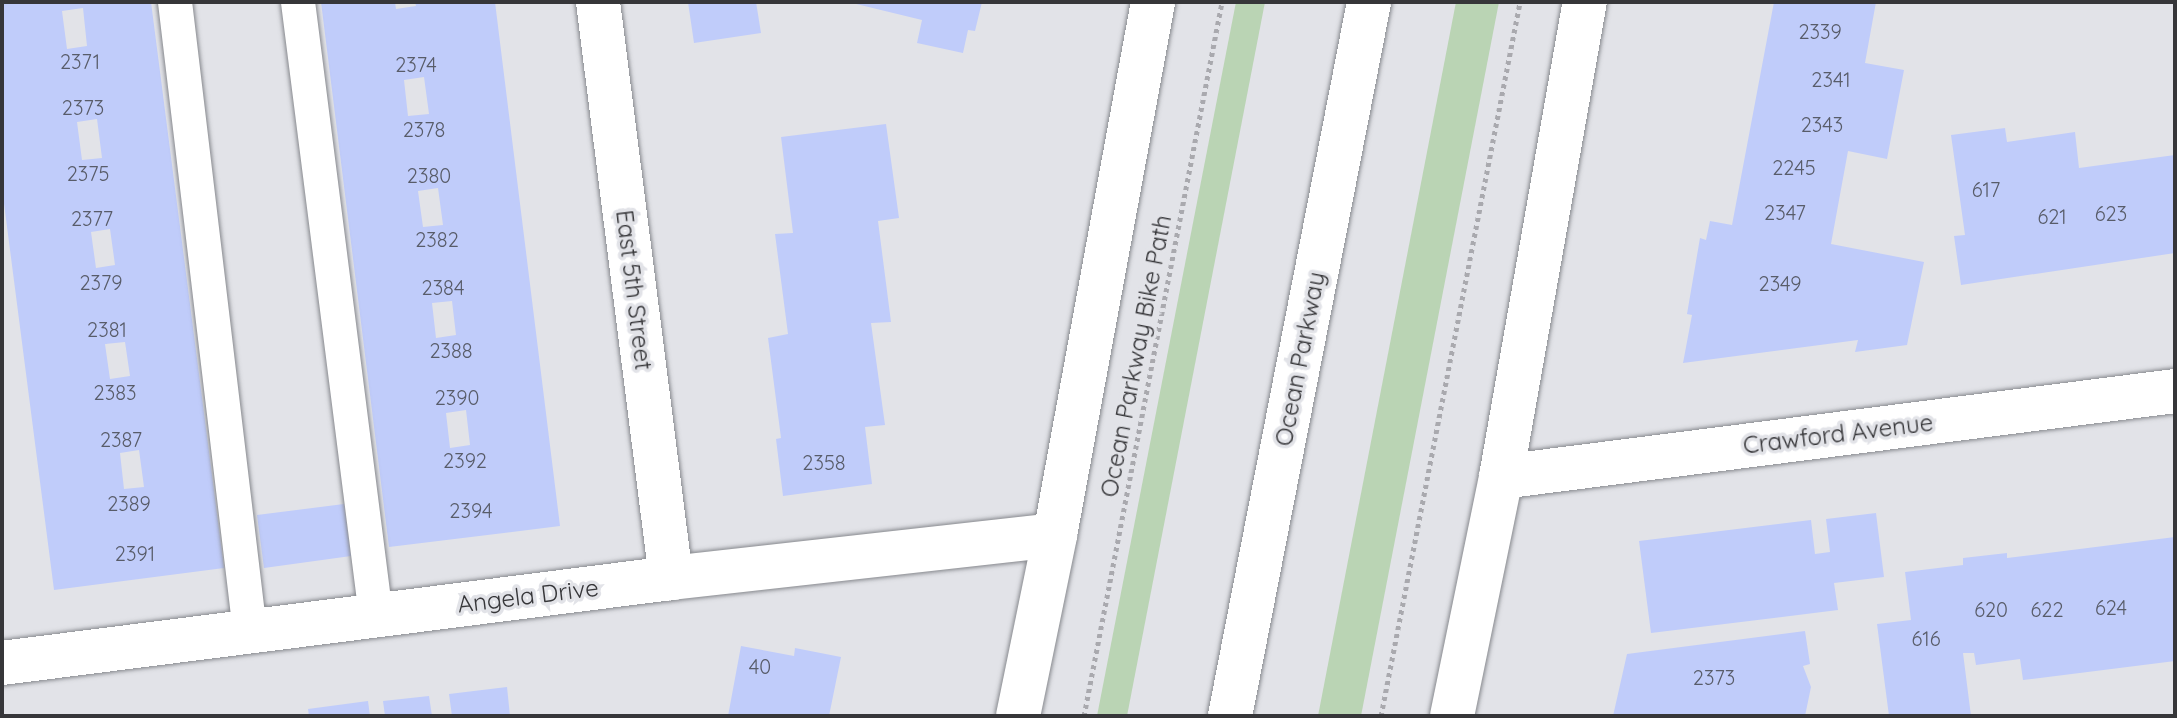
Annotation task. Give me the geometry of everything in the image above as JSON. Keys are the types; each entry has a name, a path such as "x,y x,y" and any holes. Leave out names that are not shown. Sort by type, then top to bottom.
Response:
{"street":[{"name":"East 5th Street","path":"598,2 671,578"},
{"path":"1018,716 1055,535 1153,2"},
{"name":"Ocean Parkway","path":"1230,716 1369,2"},
{"path":"1452,716 1501,477 1585,2"},
{"name":"Crawford Avenue","path":"1501,477 2175,391"},
{"name":"Angela Drive","path":"2,663 671,578 1055,535"}],"lane":[{"path":"175,2 250,632"},
{"path":"298,2 376,616"}],"path":[{"name":"Ocean Parkway Bike Path","path":"1084,716 1222,2"},
{"path":"1381,716 1520,2"}],"green space":[{"path":"1236,2 1265,2 1127,716 1097,716"},
{"path":"1456,2 1499,2 1361,716 1318,716"}],"building":[{"path":"2,2 151,2 224,568 54,590 2,188","holes":["83,8 87,46 67,49 62,11","97,119 102,158 82,160 77,122","110,229 115,265 96,268 91,232","125,342 130,376 110,379 105,344","139,450 144,487 124,489 120,453"]},
{"path":"321,2 395,2 396,9 416,6 415,2 495,2 560,526 389,547","holes":["424,77 429,114 408,116 404,80","438,188 443,225 423,227 418,191","452,301 456,335 436,338 432,303","466,410 470,445 450,448 446,413"]},
{"path":"688,2 756,2 761,33 694,43"},
{"path":"848,2 982,2 975,31 968,30 963,53 917,43 922,20"},
{"path":"1774,2 1876,2 1865,63 1904,70 1887,159 1848,151 1831,244 1924,262 1907,345 1855,352 1858,340 1683,363 1692,315 1687,314 1700,238 1706,240 1710,221 1732,225"},
{"path":"886,124 899,218 878,221 891,322 871,323 885,425 865,427 872,484 783,496 776,439 781,438 768,338 788,334 775,234 793,233 781,137"},
{"path":"2005,128 2007,142 2075,132 2079,168 2175,155 2175,253 1961,285 1954,236 1965,235 1951,135"},
{"path":"344,504 351,556 264,568 257,515"},
{"path":"1876,513 1884,577 1834,583 1838,610 1651,633 1639,541 1811,520 1815,554 1830,552 1826,519"},
{"path":"2175,537 2175,661 2023,680 2020,659 1976,665 1974,653 1963,653 1971,716 1889,716 1877,624 1911,620 1905,572 1963,565 1963,558 2007,553 2007,558"},
{"path":"1805,631 1810,664 1803,666 1811,687 1805,716 1613,716 1627,654"},
{"path":"741,646 794,656 795,648 841,657 829,716 728,716"},
{"path":"507,687 510,716 452,716 449,694"},
{"path":"429,696 432,716 385,716 383,701"},
{"path":"368,701 370,716 309,716 308,709"}]}
